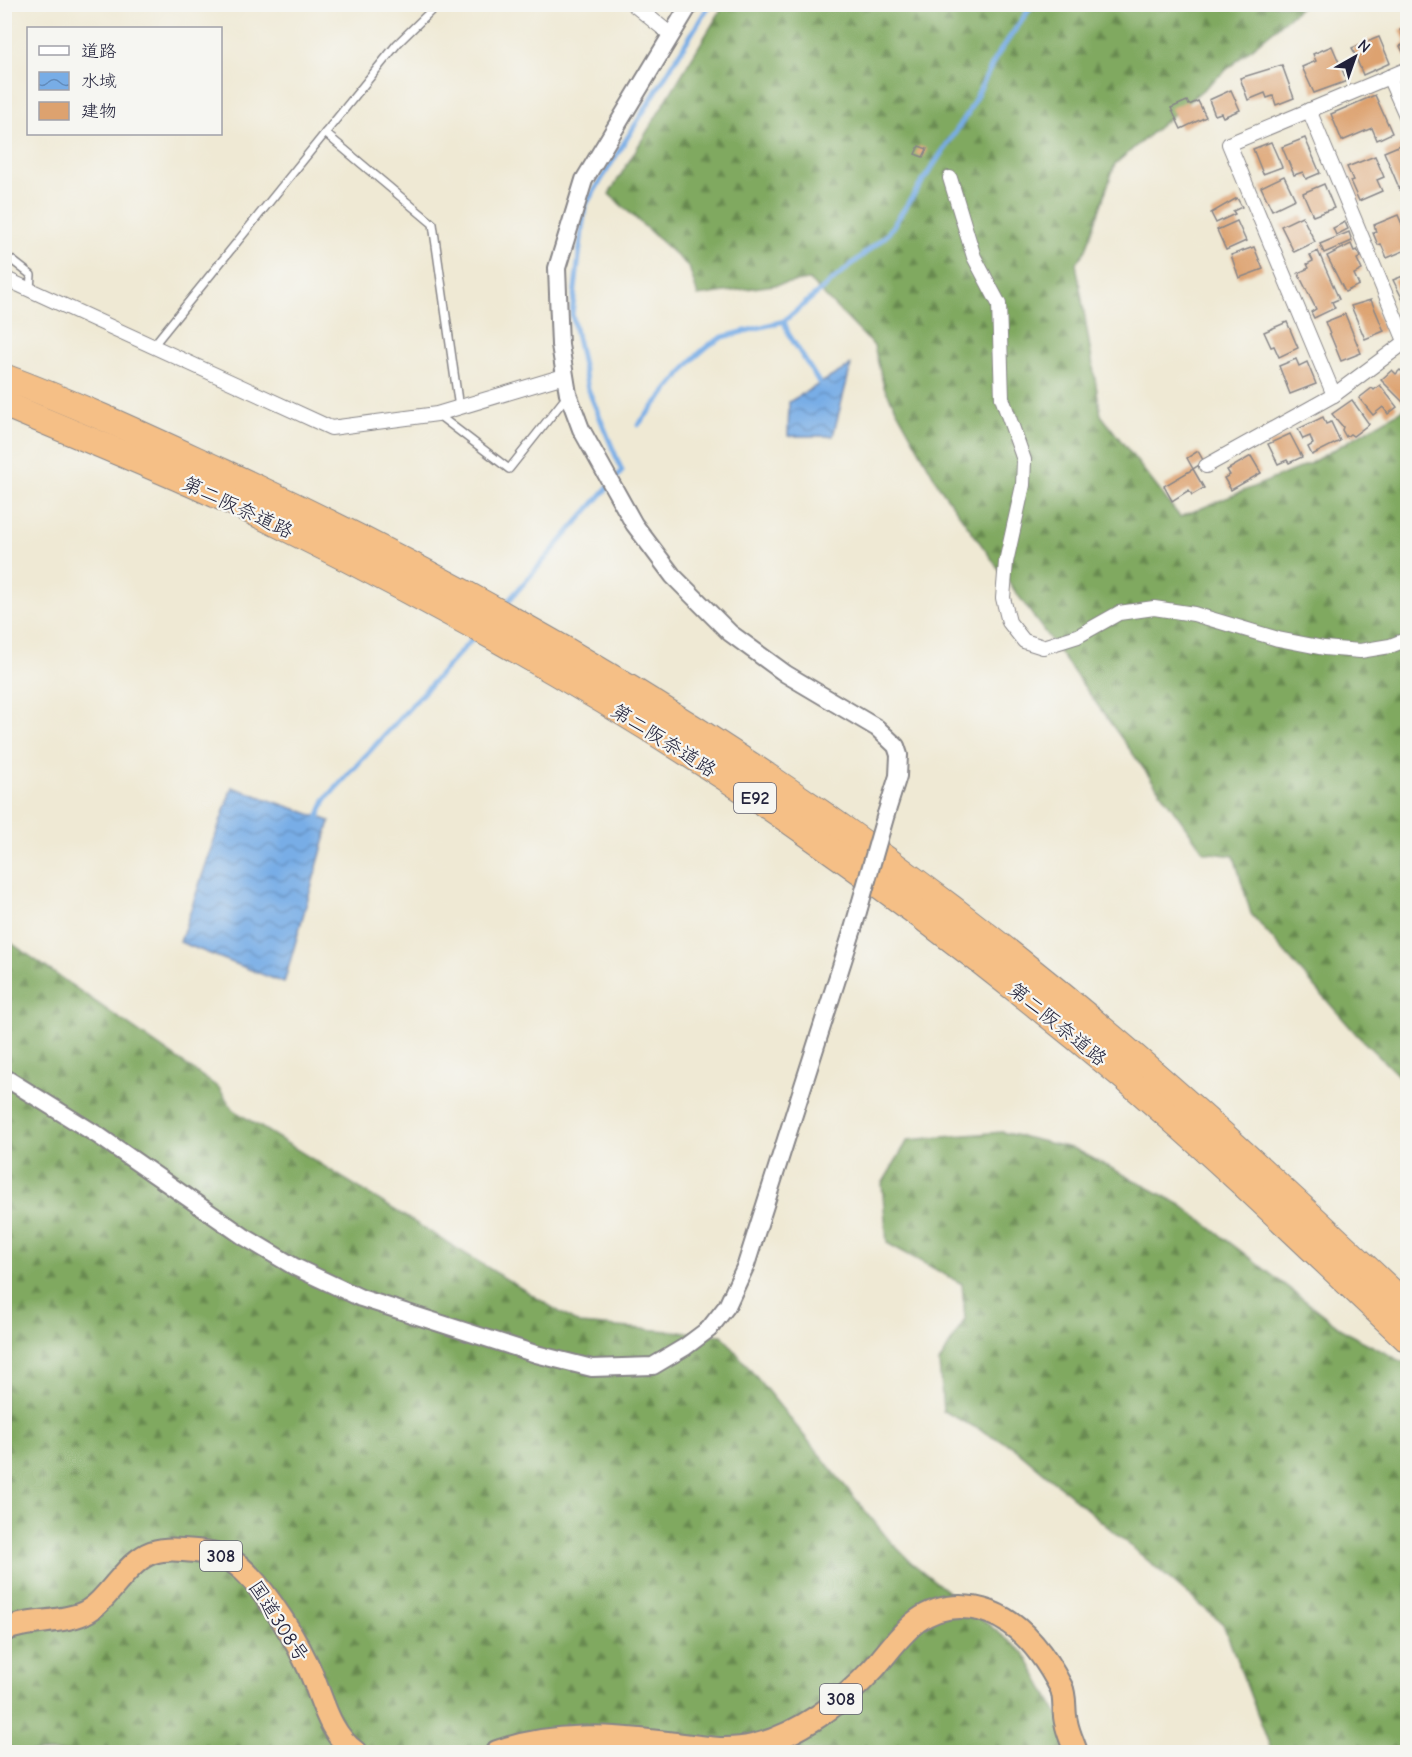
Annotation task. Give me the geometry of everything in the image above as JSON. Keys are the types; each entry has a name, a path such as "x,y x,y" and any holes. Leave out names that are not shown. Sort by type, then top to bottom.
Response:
{"highway":[{"name":"第二阪奈道路","path":"4,377 166,446 292,504 413,566 537,633 717,744 932,893 1032,971 1143,1062 1244,1152 1407,1307"},
{"name":"第二阪奈道路","path":"4,404 282,526 403,587 503,642 603,702 703,764 793,824 916,912 1016,989 1128,1081 1227,1169 1407,1340"},
{"name":"国道308号","path":"4,1630 56,1621 85,1613 97,1604 126,1570 144,1556 155,1551 167,1549 197,1551 226,1558 247,1572 295,1641 312,1673 333,1727 347,1746 355,1752"},
{"name":"308","path":"497,1752 542,1740 566,1737 666,1743 710,1749 732,1750 754,1746 798,1727 842,1698 869,1674 904,1632 935,1611 952,1607 967,1607 1004,1617 1037,1648 1062,1689 1066,1723 1076,1752"}],"street":[{"path":"633,4 670,34"},
{"path":"4,1077 99,1136 243,1236 296,1267 361,1298 536,1354 592,1368 653,1366 686,1347 709,1329 727,1306 746,1265 853,929 898,776 899,755 896,746 877,728 786,674 730,633 674,576 634,524 581,429 568,394 560,345 557,268 584,180 690,4"},
{"path":"1334,395 1229,144 1407,69"},
{"path":"1389,77 1407,120"},
{"path":"1206,466 1334,395 1406,340 1309,110"},
{"path":"950,178 974,257 999,304 1002,398 1024,460 1023,485 1006,562 1003,598 1009,622 1024,641 1043,647 1078,636 1119,612 1154,608 1194,614 1278,639 1324,648 1360,651 1390,646 1407,639"},
{"path":"4,278 331,428 438,414 564,376"}],"lane":[{"path":"153,346 397,44 438,4"},
{"path":"325,133 433,224 459,408"},
{"path":"4,254 31,275 30,290"},
{"path":"438,414 509,469 568,394"}],"green space":[{"path":"724,5 1303,5 1115,164 1086,250 1076,263 1101,415 1180,517 1309,464 1407,407 1407,1084 1357,1035 1251,914 1234,856 1204,852 941,489 884,387 874,346 809,280 698,296 689,267 609,194"},
{"path":"4,938 219,1088 233,1110 579,1324 722,1335 889,1540 911,1562 1024,1653 1079,1752 5,1752"},
{"path":"1002,1132 1075,1149 1181,1205 1347,1333 1407,1364 1407,1752 1272,1752 1223,1624 1012,1446 943,1411 939,1363 965,1319 962,1284 887,1243 882,1184 908,1140"}],"water":[{"path":"851,365 833,436 788,436 789,402"},
{"path":"232,787 330,821 284,983 180,942"}],"building":[{"path":"1408,26 1408,57 1406,58 1400,46 1406,43 1400,30"},
{"path":"1379,37 1390,63 1363,75 1352,48"},
{"path":"1332,46 1347,81 1314,93 1302,67 1316,61 1313,54"},
{"path":"1282,65 1294,98 1276,105 1273,96 1267,98 1265,93 1248,100 1240,78"},
{"path":"1231,90 1240,110 1223,117 1221,113 1215,115 1209,100"},
{"path":"1375,95 1392,133 1377,140 1372,128 1342,141 1331,114"},
{"path":"1187,101 1189,105 1198,101 1206,117 1181,129 1171,108"},
{"path":"1305,138 1320,173 1306,179 1303,172 1294,175 1282,147"},
{"path":"1271,142 1282,167 1263,174 1253,149"},
{"path":"1403,144 1408,154 1408,187 1400,190 1384,152"},
{"path":"919,146 927,149 923,157 915,154"},
{"path":"1375,156 1384,177 1377,180 1382,191 1359,201 1350,181 1353,180 1347,167"},
{"path":"1284,176 1295,199 1272,210 1261,187"},
{"path":"1324,184 1334,208 1313,216 1303,193"},
{"path":"1237,198 1242,207 1233,211 1235,214 1216,223 1211,213"},
{"path":"1398,215 1408,238 1408,249 1387,258 1373,233 1376,232 1374,225"},
{"path":"1302,216 1315,242 1294,252 1281,226"},
{"path":"1237,221 1246,241 1226,250 1217,230"},
{"path":"1345,222 1348,229 1336,235 1333,228"},
{"path":"1349,232 1352,241 1324,253 1320,244"},
{"path":"1351,244 1354,251 1357,250 1361,257 1357,259 1362,270 1354,274 1359,285 1345,292 1327,256"},
{"path":"1254,247 1263,269 1239,278 1231,255"},
{"path":"1318,251 1339,299 1332,302 1335,308 1314,318 1311,312 1316,309 1298,273 1309,268 1307,264 1313,261 1310,255"},
{"path":"1408,274 1408,308 1407,308 1393,280"},
{"path":"1371,300 1384,331 1365,339 1351,306"},
{"path":"1345,314 1361,353 1341,361 1325,322"},
{"path":"1287,322 1298,348 1279,357 1264,332"},
{"path":"1296,359 1299,366 1307,362 1316,384 1290,394 1279,366"},
{"path":"1392,370 1396,374 1400,370 1408,377 1408,398 1403,402 1381,380"},
{"path":"1380,385 1397,407 1388,414 1383,407 1373,415 1359,398"},
{"path":"1352,400 1369,424 1353,436 1350,434 1346,437 1342,430 1343,427 1332,414"},
{"path":"1323,417 1326,424 1331,422 1340,441 1312,455 1308,447 1313,444 1310,436 1303,439 1298,429"},
{"path":"1290,434 1302,457 1289,463 1287,460 1278,464 1268,444"},
{"path":"1198,451 1204,462 1193,469 1187,458"},
{"path":"1251,456 1261,473 1231,490 1224,478 1230,475 1227,470"},
{"path":"1193,469 1204,488 1192,495 1189,490 1172,501 1164,486"}],"waterway":[{"path":"503,607 622,471 588,389 572,314 585,206 710,4"},
{"path":"638,425 695,357 709,345 723,337 784,321 887,235 968,113 996,57 1033,4"},
{"path":"784,321 788,333 820,384"},
{"path":"316,823 325,800 476,635"}]}
